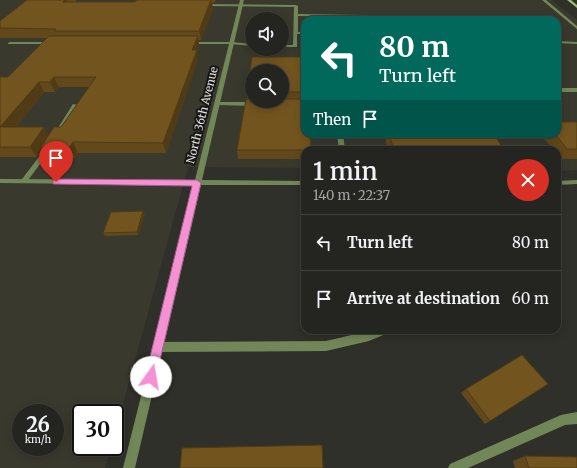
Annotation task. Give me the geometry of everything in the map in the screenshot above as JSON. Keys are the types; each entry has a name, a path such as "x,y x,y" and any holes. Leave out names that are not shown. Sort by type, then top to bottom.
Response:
{"main road":[{"path":"568,0 577,6"}],"street":[{"path":"544,0 577,28"},
{"path":"199,5 241,2 296,6 295,46 289,46"},
{"name":"North 36th Avenue","path":"129,468 241,2"},
{"path":"296,14 364,16"},
{"path":"295,33 301,33"},
{"path":"561,42 577,43"},
{"path":"10,43 58,43"},
{"path":"184,43 245,44"},
{"path":"561,90 577,90"},
{"path":"216,104 245,104"},
{"path":"24,181 45,154 75,105"},
{"path":"0,181 301,183"},
{"path":"561,182 577,182"},
{"path":"158,347 326,346 374,334"},
{"path":"454,468 565,419 577,418"}],"shaded area":[{"path":"0,0 552,0 577,20 577,170 561,171 561,146 301,146 301,168 188,167 123,404 72,404 72,456 108,456 105,468 0,468"}],"building":[{"path":"27,0 65,0 63,2 135,2 137,0 211,0 199,31 54,31 56,29 0,28 0,21"},
{"path":"49,36 198,36 192,50 197,50 163,143 73,142 70,147 41,147 54,127 61,127 96,77 54,77 50,82 39,82 0,127 0,77 8,77"},
{"path":"252,57 301,57 301,92 289,92 289,64 251,64"},
{"path":"289,99 301,99 301,138 310,138 311,146 301,146 301,150 237,150 245,105 245,108 289,108"},
{"path":"561,122 577,122 577,149 567,149 558,138 561,138"},
{"path":"0,127 44,127 30,147 0,147"},
{"path":"390,138 496,138 501,146 393,146"},
{"path":"143,211 137,232 103,233 111,212"},
{"path":"522,355 548,384 490,421 466,389"},
{"path":"322,445 323,468 180,468 182,448"},
{"path":"525,456 577,457 577,468 529,468"}],"route":[{"path":"56,182 197,183 151,377"}]}
